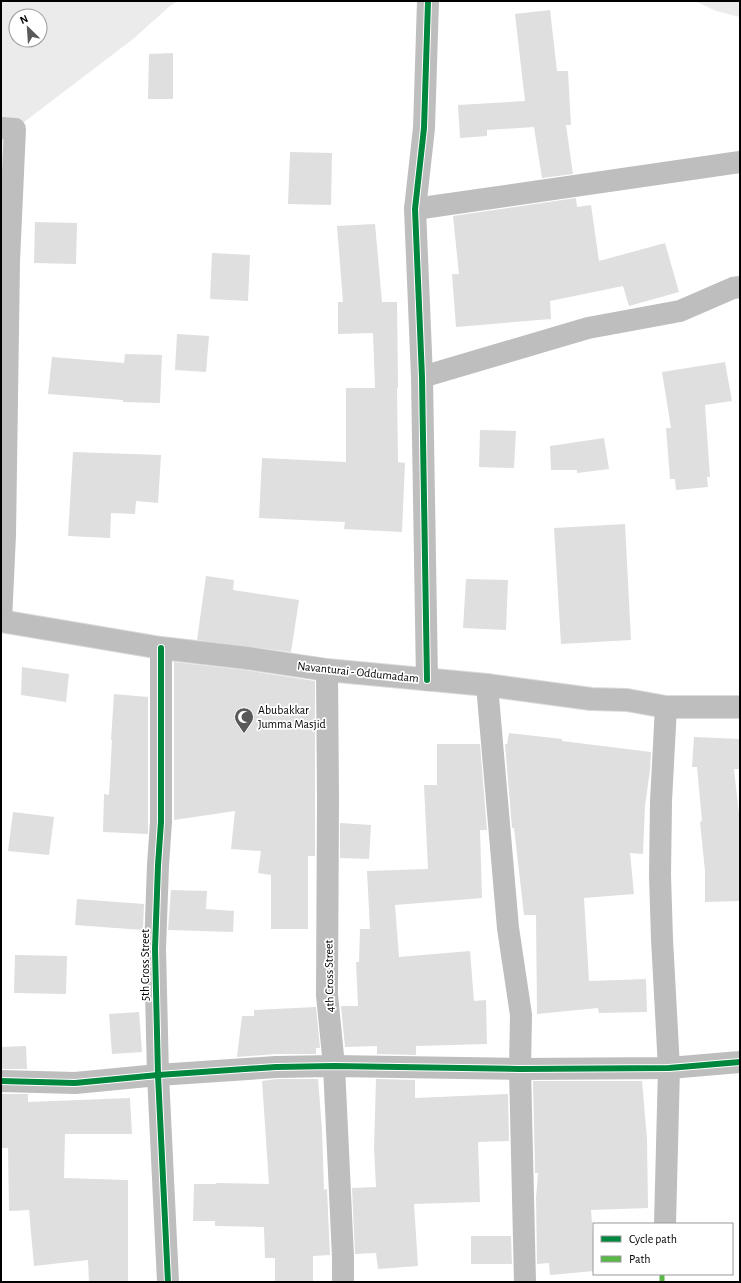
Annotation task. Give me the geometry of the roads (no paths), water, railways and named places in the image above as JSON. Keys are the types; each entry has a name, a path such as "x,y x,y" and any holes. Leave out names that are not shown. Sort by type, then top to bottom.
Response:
{"street":[{"path":"426,680 422,377 415,209 424,128 428,1"},
{"path":"1,128 15,129 9,261 5,535 1,621"},
{"path":"415,209 740,162"},
{"path":"422,377 588,328 680,311 740,286"},
{"name":"Navanturai - Oddumadam","path":"1,621 161,648 247,658 327,670 488,685 591,699 627,700 666,707 740,707"},
{"name":"5th Cross Street","path":"161,648 161,822 155,949 158,1074 168,1282"},
{"name":"4th Cross Street","path":"327,670 328,995 334,1066 343,1242 343,1282"},
{"path":"488,685 508,928 521,1015 520,1070 525,1282"},
{"path":"665,1223 669,1068 660,875 661,801 666,707"},
{"path":"1,1081 75,1083 158,1074 276,1067 334,1066 520,1070 669,1068 740,1062"}],"place":[{"name":"Abubakkar Jumma Masjid","path":"244,734"}]}
